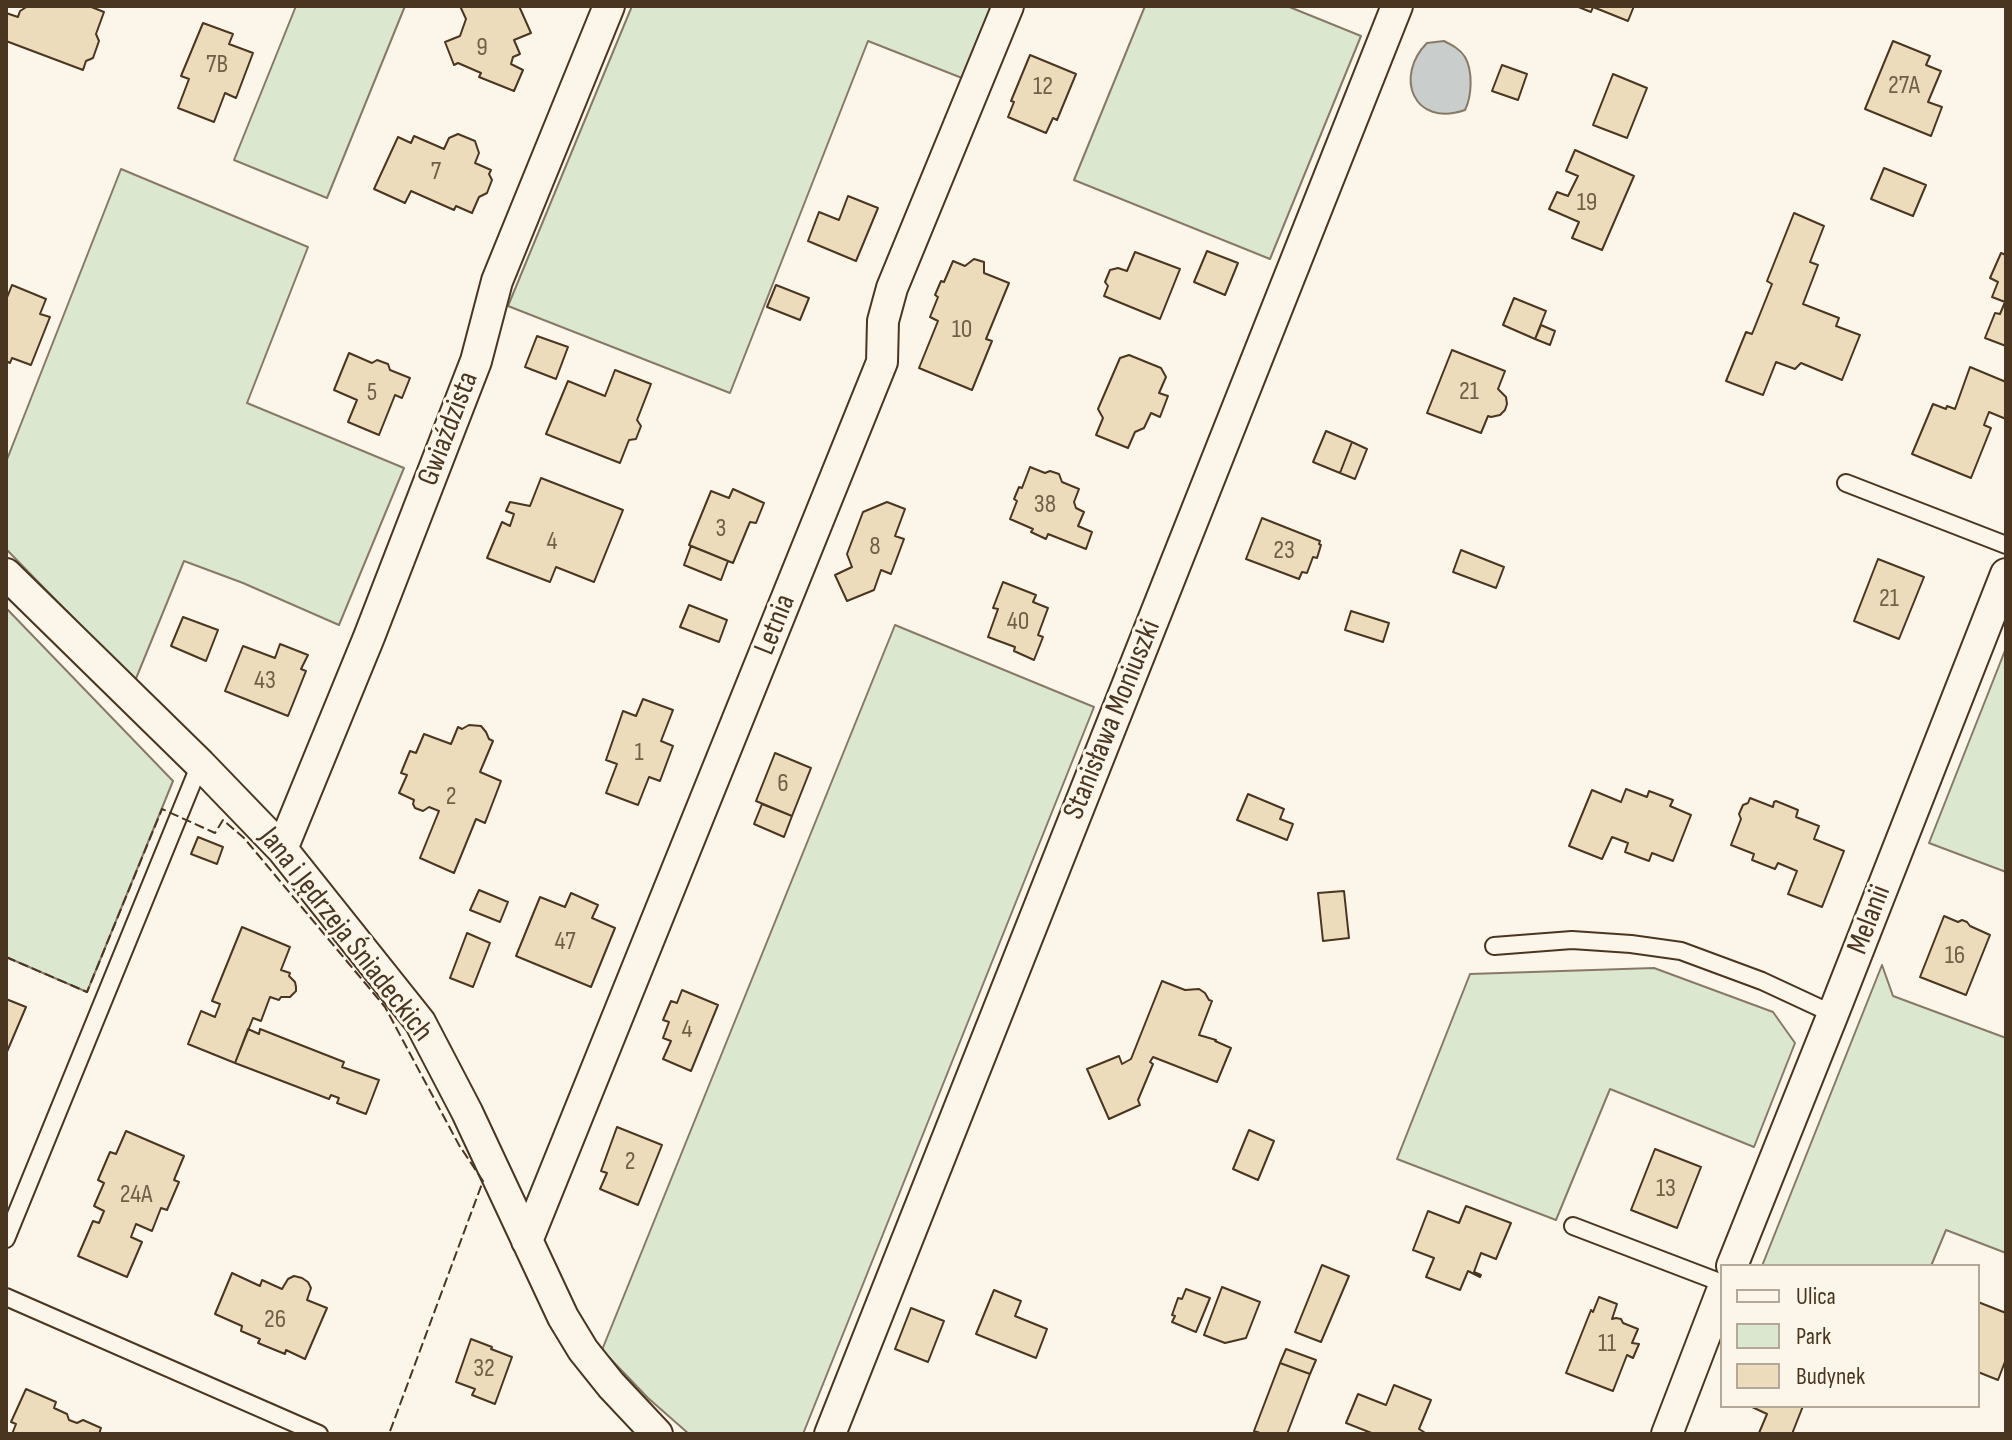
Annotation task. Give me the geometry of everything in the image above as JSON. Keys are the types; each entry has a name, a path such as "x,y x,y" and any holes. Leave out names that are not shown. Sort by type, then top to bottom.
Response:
{"street":[{"name":"Gwiaździsta","path":"282,849 369,637 476,361 497,281 609,6"},
{"name":"Letnia","path":"527,1241 882,362 883,321 892,288 1008,6"},
{"name":"Stanisława Moniuszki","path":"830,1434 1397,6"},
{"name":"Jana i Jędrzeja Śniadeckich","path":"6,574 282,849 420,1022 467,1112 563,1317 583,1350 611,1385 657,1434"},
{"name":"Melanii","path":"1733,1264 2006,574"},
{"path":"1667,1434 1720,1296"}],"lane":[{"path":"1846,483 2006,545"},
{"path":"6,1239 200,764"},
{"path":"1494,946 1572,940 1681,951 1762,981 1833,1014"},
{"path":"1573,1226 1720,1282"},
{"path":"6,1297 319,1434"}],"green space":[{"path":"296,6 405,6 327,198 234,160"},
{"path":"632,6 996,6 967,80 868,41 730,393 508,306"},
{"path":"1145,6 1287,6 1361,36 1270,259 1074,180"},
{"path":"121,169 308,247 247,403 404,468 339,625 184,561 135,681 6,549 6,462"},
{"path":"6,608 173,781 87,992 6,957"},
{"path":"895,625 1094,707 803,1434 689,1434 648,1398 602,1350"},
{"path":"2006,648 2006,872 1929,843"},
{"path":"1882,965 1893,996 2006,1038 2006,1253 1946,1230 1932,1264 1763,1264"},
{"path":"1654,968 1773,1012 1795,1043 1754,1147 1610,1089 1556,1220 1397,1159 1470,974"}],"shaded area":[{"path":"1444,41 1463,54 1468,63 1471,84 1465,110 1447,114 1432,112 1421,105 1414,96 1411,83 1417,56 1427,43"}],"building":[{"path":"28,6 89,6 104,12 96,34 99,41 93,58 86,61 83,70 6,41 6,13 18,17 20,11"},
{"path":"460,6 519,6 531,33 514,40 520,54 513,57 511,64 523,70 514,91 479,77 481,73 458,63 454,65 445,42 460,36 466,19"},
{"path":"1576,6 1634,6 1628,21 1593,7 1591,12"},
{"path":"203,23 233,34 229,44 253,53 236,98 225,93 214,122 178,108 189,79 181,76"},
{"path":"1893,41 1930,56 1926,65 1941,71 1928,102 1942,107 1931,136 1865,109"},
{"path":"1030,55 1076,74 1057,120 1053,118 1046,133 1008,117 1014,102 1011,101"},
{"path":"1502,65 1527,74 1518,100 1492,91"},
{"path":"1613,74 1647,88 1627,138 1593,125"},
{"path":"458,134 475,141 479,153 475,163 491,170 492,180 487,193 479,197 472,213 456,206 454,210 411,191 405,203 374,189 398,137 411,143 414,136 444,149 449,138"},
{"path":"1575,150 1634,176 1602,250 1572,238 1579,222 1549,209 1557,192 1568,196 1578,176 1566,171"},
{"path":"1884,168 1926,185 1913,216 1871,199"},
{"path":"848,196 878,208 856,261 808,241 819,212 839,220"},
{"path":"1794,213 1824,226 1810,262 1818,265 1803,304 1839,318 1836,326 1860,335 1842,380 1801,363 1795,369 1776,362 1763,395 1726,381 1746,332 1752,334 1772,284 1767,281"},
{"path":"1207,251 1238,263 1225,295 1194,282"},
{"path":"1135,252 1180,269 1160,319 1104,296 1110,270 1118,268 1127,271"},
{"path":"2001,253 2006,255 2006,346 1985,338 1995,313 2000,314 2005,302 1992,297 1998,282 1990,278"},
{"path":"974,259 984,262 984,273 1009,283 986,339 992,341 972,390 919,368 938,321 930,317 941,281 944,282 953,261 965,266"},
{"path":"12,285 46,299 40,314 50,317 31,365 12,358 10,363 6,361 6,300"},
{"path":"776,285 809,298 800,320 767,307"},
{"path":"1514,298 1546,311 1535,339 1503,325"},
{"path":"1541,325 1555,331 1550,345 1535,339"},
{"path":"537,336 568,347 556,379 525,367"},
{"path":"1452,350 1505,371 1498,389 1506,397 1505,410 1500,415 1488,416 1481,433 1427,413"},
{"path":"349,353 372,363 377,360 388,364 390,370 410,378 402,398 395,395 379,435 348,422 357,400 334,390"},
{"path":"1129,355 1161,368 1166,377 1159,393 1168,396 1160,417 1151,413 1144,428 1135,432 1128,448 1096,435 1103,418 1098,409 1120,358"},
{"path":"1970,367 2006,382 2006,419 1989,412 1984,425 1991,428 1971,478 1912,454 1933,404 1955,409"},
{"path":"615,370 651,384 637,420 641,426 636,439 629,440 620,463 546,434 568,381 605,396"},
{"path":"1326,431 1352,442 1340,473 1313,462"},
{"path":"1352,442 1367,449 1355,479 1340,473"},
{"path":"1030,467 1059,474 1062,482 1079,489 1074,502 1076,508 1084,512 1078,526 1092,532 1086,549 1048,534 1046,539 1031,532 1033,529 1010,519 1017,501 1014,499"},
{"path":"541,478 623,510 594,582 556,567 550,582 487,558 502,522 510,526 514,514 506,511 510,502 530,506"},
{"path":"733,489 764,503 756,523 750,522 733,563 689,545 711,491 729,498"},
{"path":"887,502 905,509 895,536 904,539 891,574 881,570 874,590 847,601 835,575 852,567 847,554 863,512"},
{"path":"1262,518 1320,541 1317,558 1313,557 1307,573 1302,572 1299,579 1246,559"},
{"path":"691,546 728,561 721,580 684,565"},
{"path":"1461,550 1504,567 1496,588 1453,572"},
{"path":"1878,559 1924,577 1899,639 1854,621"},
{"path":"1003,582 1036,595 1033,602 1048,608 1038,635 1043,637 1034,660 1014,651 1015,647 988,637 998,609 993,608"},
{"path":"689,605 727,620 719,642 680,627"},
{"path":"1351,611 1389,623 1383,642 1345,630"},
{"path":"183,617 218,630 206,661 171,646"},
{"path":"280,644 308,655 301,669 306,671 288,716 225,691 243,646 275,658"},
{"path":"643,699 673,710 661,741 673,746 660,781 649,777 638,805 606,793 617,764 606,760 623,711 636,716"},
{"path":"469,725 481,726 493,741 480,772 501,781 485,823 476,819 454,873 420,858 439,811 429,807 423,811 415,808 414,800 399,793 407,775 401,773 410,751 416,753 424,734 451,744 458,727 462,729"},
{"path":"775,753 811,768 792,816 756,801"},
{"path":"1626,789 1647,797 1649,791 1673,800 1670,806 1691,815 1673,861 1652,853 1649,861 1625,852 1628,843 1612,837 1602,859 1569,846 1592,790 1621,802"},
{"path":"1248,794 1284,809 1280,819 1293,824 1287,840 1237,820"},
{"path":"1750,798 1773,807 1776,801 1798,810 1796,817 1819,826 1814,839 1844,851 1822,907 1788,894 1797,871 1778,863 1775,869 1752,860 1754,854 1731,845 1741,819 1739,814"},
{"path":"762,804 792,816 784,837 754,824"},
{"path":"198,837 223,847 217,864 191,854"},
{"path":"479,890 508,902 500,922 470,910"},
{"path":"1344,891 1349,938 1323,941 1318,893"},
{"path":"571,893 598,905 592,918 615,928 591,987 516,956 540,897 565,907"},
{"path":"1944,916 1967,922 1990,935 1966,995 1920,977"},
{"path":"242,927 290,947 281,970 290,973 296,991 290,997 279,1000 270,997 261,1021 253,1018 235,1063 188,1044 201,1011 215,1017 220,1004 212,1001"},
{"path":"467,933 490,943 473,987 450,978"},
{"path":"1162,981 1185,990 1199,989 1205,993 1212,1001 1199,1035 1231,1048 1217,1082 1153,1057 1138,1100 1140,1105 1109,1119 1087,1069 1119,1056 1122,1064 1131,1059"},
{"path":"682,990 718,1005 691,1071 663,1059 671,1041 663,1038 669,1022 663,1020 671,1001 677,1003"},
{"path":"6,999 26,1007 6,1054"},
{"path":"248,1029 259,1034 260,1029 344,1062 342,1067 379,1080 366,1114 337,1103 339,1098 331,1095 329,1099 235,1063"},
{"path":"617,1127 662,1145 638,1205 600,1189 607,1173 601,1171"},
{"path":"1249,1130 1274,1141 1258,1180 1233,1169"},
{"path":"126,1131 184,1156 174,1180 179,1182 167,1210 161,1208 152,1231 136,1224 131,1237 142,1242 127,1277 78,1256 93,1221 99,1223 104,1211 94,1206 104,1183 98,1180 110,1152 116,1154"},
{"path":"1655,1149 1701,1167 1677,1228 1631,1210"},
{"path":"1466,1206 1511,1223 1496,1259 1481,1253 1474,1272 1480,1277 1468,1271 1460,1290 1426,1277 1434,1258 1413,1250 1428,1211 1459,1223"},
{"path":"1322,1265 1349,1276 1321,1342 1295,1332"},
{"path":"232,1273 260,1286 262,1280 282,1289 294,1276 308,1282 311,1288 307,1300 327,1308 305,1359 258,1343 260,1339 241,1331 242,1326 215,1314"},
{"path":"1222,1287 1260,1302 1246,1338 1225,1343 1204,1335"},
{"path":"1186,1289 1210,1298 1196,1332 1172,1322 1178,1298 1182,1299"},
{"path":"994,1290 1021,1301 1015,1316 1047,1329 1036,1358 976,1334"},
{"path":"1599,1297 1617,1304 1612,1319 1621,1319 1623,1323 1638,1329 1632,1343 1639,1344 1633,1358 1627,1355 1613,1391 1566,1373"},
{"path":"1980,1303 2006,1313 2006,1359 1998,1380 1980,1373"},
{"path":"911,1308 944,1321 928,1362 895,1349"},
{"path":"471,1339 512,1357 495,1404 472,1395 475,1389 456,1382"},
{"path":"1286,1349 1316,1360 1310,1374 1280,1363"},
{"path":"1280,1363 1310,1374 1287,1434 1263,1434 1254,1431"},
{"path":"1394,1385 1431,1400 1419,1429 1427,1434 1374,1434 1346,1423 1358,1394 1386,1405"},
{"path":"26,1389 56,1402 54,1408 67,1414 69,1420 77,1423 83,1420 101,1428 99,1434 12,1434 16,1424 11,1422"},
{"path":"1754,1408 1802,1408 1792,1434 1759,1433 1767,1414"}],"fence":[{"path":"6,957 87,992 162,809 215,833 223,820 244,838 385,1007 459,1145 483,1181 389,1434"}]}
